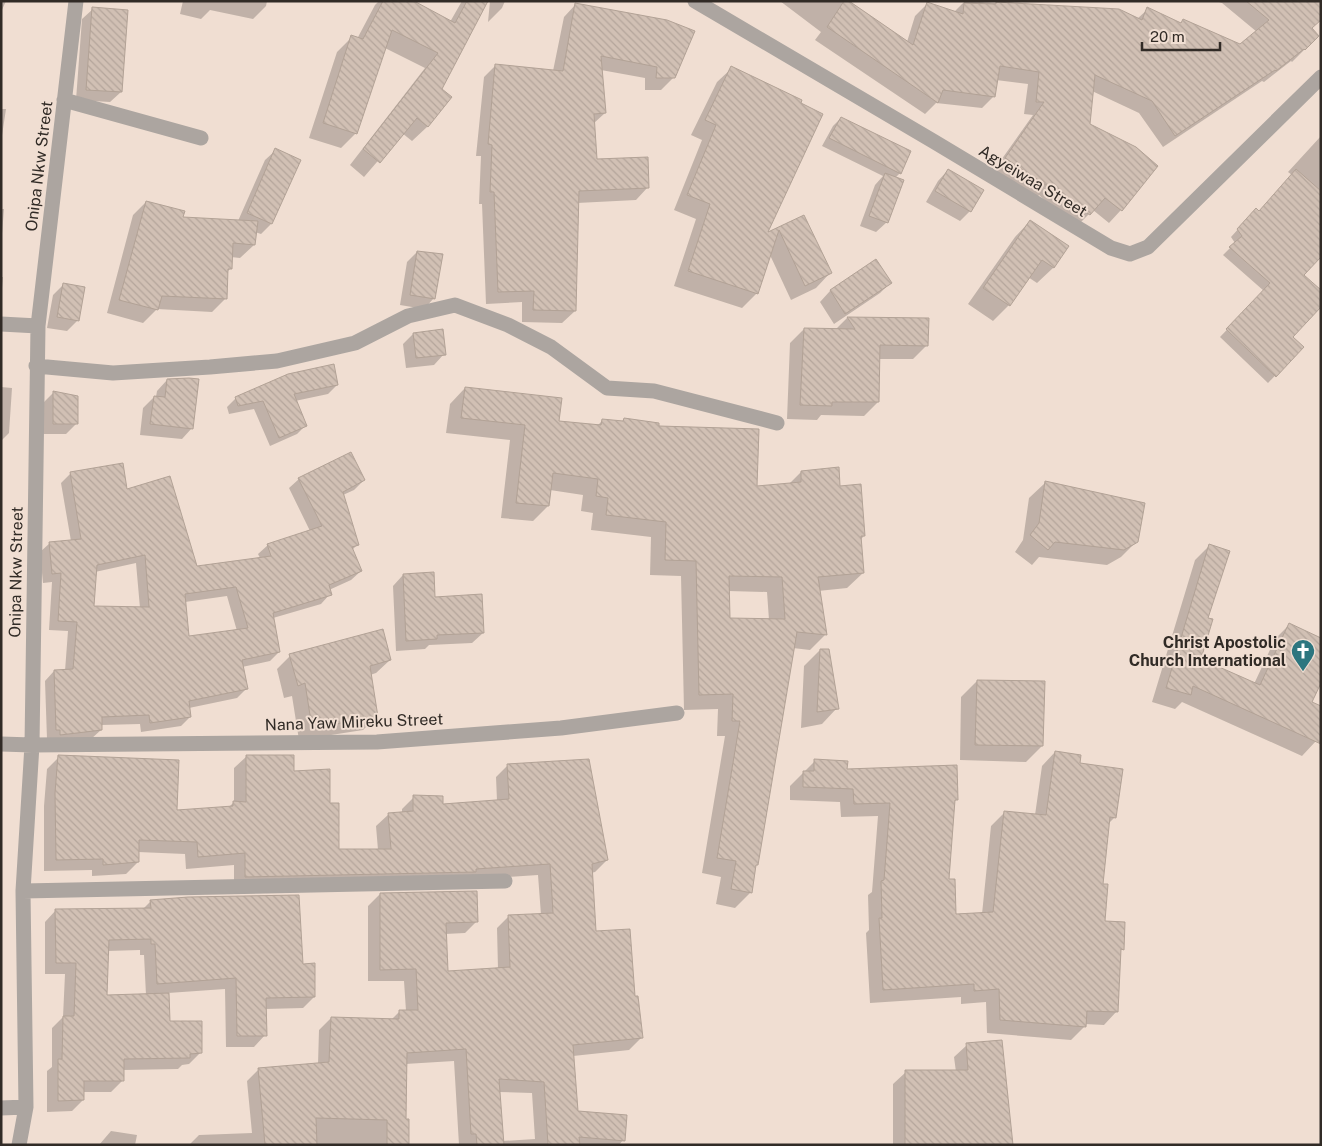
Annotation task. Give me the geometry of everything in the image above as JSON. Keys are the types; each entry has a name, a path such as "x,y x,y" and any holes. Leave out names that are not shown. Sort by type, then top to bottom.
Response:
{"street":[{"name":"Onipa Nkw Street","path":"19,1145 26,1107 23,892 32,745 36,366 38,326 76,1"},
{"name":"Agyeiwaa Street","path":"695,1 1111,248 1130,254 1148,247 1321,77"},
{"path":"64,100 201,138"},
{"path":"36,366 113,373 277,361 355,343 408,316 455,305 508,325 542,343 607,388 654,391 776,423"},
{"path":"1,324 38,326"},
{"name":"Nana Yaw Mireku Street","path":"1,744 377,742 561,728 677,713"},
{"path":"23,892 505,881"},
{"path":"1,1108 26,1107"}],"building":[{"path":"383,1 414,1 455,23 467,1 488,1 442,89 452,97 428,127 417,118 380,163 363,149 438,53 392,30 357,134 323,123 351,35 363,39"},
{"path":"844,1 849,1 913,45 927,2 963,14 964,3 996,4 996,2 1119,9 1142,20 1147,7 1181,23 1183,19 1240,44 1269,20 1246,1 1321,1 1321,20 1312,28 1319,36 1305,50 1276,71 1175,136 1152,101 1095,75 1090,124 1136,147 1158,166 1122,211 1105,198 1090,215 1075,205 1052,183 1049,187 1005,158 1044,102 1036,102 1039,72 1000,66 995,97 943,90 938,103 827,27"},
{"path":"575,3 667,20 695,31 675,78 656,78 657,67 601,56 606,113 594,114 597,159 648,157 649,188 579,191 576,311 533,310 534,291 498,292 494,192 490,192 492,145 488,144 495,64 563,71"},
{"path":"92,7 128,10 122,92 86,90"},
{"path":"731,66 802,100 801,103 823,114 768,232 804,215 832,273 805,286 779,230 758,294 688,271 710,204 687,195 716,125 705,120"},
{"path":"841,117 911,151 901,174 829,138"},
{"path":"275,148 301,160 272,224 247,213"},
{"path":"948,169 984,190 971,212 935,191"},
{"path":"1296,169 1321,191 1321,257 1304,275 1321,290 1321,307 1293,337 1304,347 1276,377 1226,329 1270,283 1229,247 1242,236 1237,229 1256,208 1259,211"},
{"path":"885,173 904,180 888,223 869,216"},
{"path":"146,201 185,211 183,217 258,221 255,245 233,243 232,269 228,269 227,299 162,296 158,310 119,300"},
{"path":"1030,220 1069,246 1054,268 1042,260 1010,306 983,288"},
{"path":"417,251 443,254 435,299 410,295"},
{"path":"876,259 892,283 845,314 830,290"},
{"path":"63,283 85,287 79,321 57,317"},
{"path":"847,317 929,318 928,346 880,345 879,402 832,402 832,406 800,405 804,328 855,329"},
{"path":"443,329 446,355 416,358 413,333"},
{"path":"334,364 338,385 294,394 307,426 279,438 263,401 238,406 235,397 288,374"},
{"path":"167,379 199,379 193,429 150,424 154,396 165,397"},
{"path":"465,387 562,398 559,421 601,425 602,419 623,421 624,418 659,423 659,426 759,429 757,486 801,482 801,471 839,467 840,486 861,484 865,536 861,536 864,573 818,577 827,635 797,632 752,893 731,889 736,861 717,858 740,721 732,721 733,694 699,695 696,561 665,560 666,522 606,515 608,498 596,496 598,479 553,473 549,506 516,503 525,425 461,418","holes":["729,576 782,577 785,619 730,618"]},
{"path":"53,391 78,396 78,424 53,424"},
{"path":"351,452 365,480 343,492 359,545 352,547 362,571 329,585 332,595 273,613 280,652 242,660 248,689 189,701 191,717 150,723 149,715 102,717 102,730 60,735 60,730 56,730 54,670 73,669 77,622 58,621 61,573 52,574 49,542 81,539 70,472 123,463 127,489 170,476 197,566 271,556 267,544 322,526 298,478","holes":["145,555 149,607 94,606 97,565","236,587 248,628 189,636 185,594"]},
{"path":"1045,481 1145,503 1138,542 1124,550 1055,542 1048,550 1030,535 1039,523"},
{"path":"1209,544 1230,551 1208,618 1213,619 1201,659 1260,685 1289,623 1321,638 1321,683 1312,702 1321,706 1321,744 1193,686 1191,695 1166,688"},
{"path":"434,572 435,597 482,594 484,633 437,635 437,639 406,641 403,574"},
{"path":"383,629 391,660 370,666 378,717 312,728 305,683 298,686 289,654"},
{"path":"820,649 829,649 839,709 817,712"},
{"path":"977,680 1045,681 1043,746 975,745"},
{"path":"1055,751 1081,755 1080,763 1123,769 1116,818 1110,817 1103,884 1108,884 1105,921 1125,922 1124,950 1121,949 1118,1012 1087,1011 1086,1027 1000,1020 999,989 974,991 974,984 883,990 879,918 882,918 881,881 884,880 890,803 854,804 853,789 803,787 803,771 814,771 814,759 848,761 847,769 957,765 958,800 955,800 949,879 955,879 956,914 993,912 1004,811 1046,815"},
{"path":"58,755 179,760 177,810 233,806 233,801 246,802 246,755 294,755 294,771 330,769 330,803 339,803 339,849 391,849 388,813 413,811 413,795 443,796 443,804 509,799 507,764 589,759 608,860 592,864 596,931 630,929 635,996 638,996 643,1038 573,1045 578,1111 627,1115 625,1141 579,1137 580,1145 548,1145 544,1082 499,1079 504,1145 477,1145 476,1134 471,1134 466,1049 407,1053 406,1119 409,1119 409,1145 387,1145 387,1120 316,1118 317,1145 265,1145 258,1068 329,1062 331,1017 399,1019 399,1010 418,1010 416,969 380,970 380,893 477,891 478,922 446,923 448,971 510,967 508,915 553,913 550,864 476,869 476,872 245,877 245,853 198,857 197,842 139,840 139,862 103,865 103,859 56,860 55,793"},
{"path":"299,895 303,964 315,963 315,997 266,998 267,1036 237,1036 236,978 157,984 155,944 151,944 151,939 109,940 107,995 169,993 170,1021 202,1021 202,1053 190,1054 190,1058 124,1059 124,1081 84,1081 84,1100 58,1101 58,1059 62,1059 63,1016 74,1016 76,963 56,963 55,909 151,908 150,900 188,897"},
{"path":"1002,1040 1013,1145 905,1145 905,1070 968,1070 966,1043"}],"place":[{"name":"Christ Apostolic Church International","path":"1303,672"}]}
